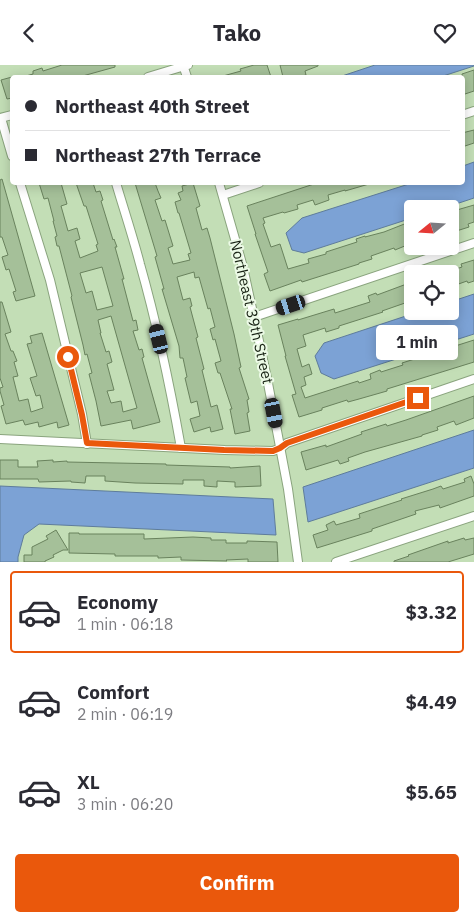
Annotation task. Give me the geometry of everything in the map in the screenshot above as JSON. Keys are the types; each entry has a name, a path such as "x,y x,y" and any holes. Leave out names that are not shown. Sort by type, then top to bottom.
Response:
{"street":[{"path":"154,75 185,65"},
{"path":"0,118 10,150"},
{"path":"21,185 50,280 87,443"},
{"path":"117,185 157,329 181,448"},
{"name":"Northeast 39th Street","path":"220,185 243,267 254,317 288,489 298,562"},
{"path":"223,195 253,185"},
{"path":"254,317 474,243"},
{"path":"0,439 273,451 287,443 474,379"},
{"path":"336,562 474,516"}],"water":[{"path":"375,65 474,65 446,75 345,75"},
{"path":"474,162 474,198 459,203 459,200 404,200 404,221 304,253 292,250 286,233 302,218 406,185 465,185 465,165"},
{"path":"474,294 474,334 334,379 321,373 315,356 324,343 404,317 404,320 459,320 459,299"},
{"path":"474,430 474,468 308,522 303,487"},
{"path":"0,486 273,499 276,535 39,524 24,535 18,562 0,562"}],"building":[{"path":"62,65 115,65 115,67 86,75 30,75 33,74 33,71 42,68 43,71"},
{"path":"254,65 267,65 270,75 227,75 241,71 240,69"},
{"path":"280,65 318,65 305,71 306,75 282,75"},
{"path":"474,70 474,91 465,94 465,75 462,74"},
{"path":"10,78 10,98 7,99 1,80"},
{"path":"474,130 474,143 465,146 465,132"},
{"path":"2,179 35,296 16,301 13,292 16,291 9,269 6,270 2,257 8,255 2,237 0,237 0,180"},
{"path":"40,185 62,185 67,204 61,206 68,231 77,228 80,239 75,241 80,258 98,251 96,245 98,244 86,206 84,206 77,185 94,185 96,192 100,191 103,200 101,201 117,247 115,247 133,321 136,320 138,330 133,331 139,350 142,349 144,357 142,358 160,422 133,429 131,420 101,426 89,374 92,373 87,354 85,355 72,296 59,246 57,246 55,237 57,236 48,198 44,199","holes":["102,267 113,306 97,310 92,291 86,293 80,273","111,316 137,408 123,412 121,401 111,403 107,391 114,390 107,364 112,362 109,351 106,352 98,320"]},
{"path":"136,185 156,185 161,198 155,200 162,221 165,220 173,246 168,248 173,264 190,260 188,254 191,253 175,202 181,200 178,193 183,191 182,186 194,185 200,206 196,208 202,230 207,228 210,238 234,334 241,367 239,368 249,399 247,400 249,412 247,413 250,431 235,434 230,409 232,409 215,363 221,361 210,329 215,327 199,277 195,278 194,272 177,277 183,300 190,298 192,306 190,307 198,337 196,338 204,369 202,370 211,407 217,405 223,429 211,432 210,427 194,432 190,419 200,416 197,401 191,403 185,378 187,377 183,358 180,358 179,346 162,289 164,289 155,257 157,256"},
{"path":"311,185 366,185 328,195 329,200 315,205 313,200 297,205 298,209 263,218 265,223 263,224 271,247 280,244 288,269 309,263 308,259 357,242 356,239 384,232 404,224 404,246 371,256 372,259 359,264 302,282 301,280 270,291 264,274 268,272 247,206"},
{"path":"474,205 474,222 468,224 469,227 459,230 459,209"},
{"path":"474,260 474,281 459,284 459,268 462,267 461,264"},
{"path":"404,285 404,303 339,326 339,328 326,332 325,328 303,335 306,346 297,349 302,367 309,364 312,374 304,377 306,385 301,387 305,398 358,381 359,383 371,379 370,374 380,370 381,372 403,365 402,363 474,340 474,362 387,389 387,391 348,402 347,400 299,417 292,395 296,394 278,325 334,309 335,313 370,302 368,296 376,293 377,295"},
{"path":"0,302 2,302 11,332 5,334 17,361 14,362 18,376 13,377 19,401 28,399 31,412 43,408 40,395 36,396 30,378 37,376 27,344 32,343 30,336 42,333 69,425 58,428 57,422 39,427 38,422 25,425 23,420 6,424 1,406 4,405 0,391 0,388 3,387 0,378"},
{"path":"474,396 474,418 456,425 454,421 437,427 438,430 422,436 348,458 349,461 340,464 338,460 306,470 301,452 326,445 326,447 362,434 361,432 406,420"},
{"path":"0,460 18,460 18,467 38,467 37,461 53,460 53,462 166,464 230,468 260,466 261,486 235,487 235,482 217,481 217,487 204,486 204,480 183,480 183,484 135,483 105,481 105,476 86,476 85,483 71,481 39,482 38,479 0,479"},
{"path":"471,476 474,484 474,496 440,508 439,505 415,511 416,514 372,529 372,531 317,548 313,535 328,530 326,525 334,521 336,525 360,518 359,514 441,486 443,489 465,482 464,479"},
{"path":"56,530 68,550 63,550 53,555 54,557 45,562 24,562 24,555 32,555 32,547 48,539 46,536"},
{"path":"69,533 144,534 144,539 211,538 211,540 226,540 226,543 247,543 247,541 277,542 278,562 248,562 248,559 227,561 181,560 181,557 158,558 158,556 69,553"},
{"path":"464,538 465,540 474,538 474,554 448,562 394,562 448,541 448,543"}],"route":[{"path":"68,357 87,443 273,451 287,443 418,398"}]}
